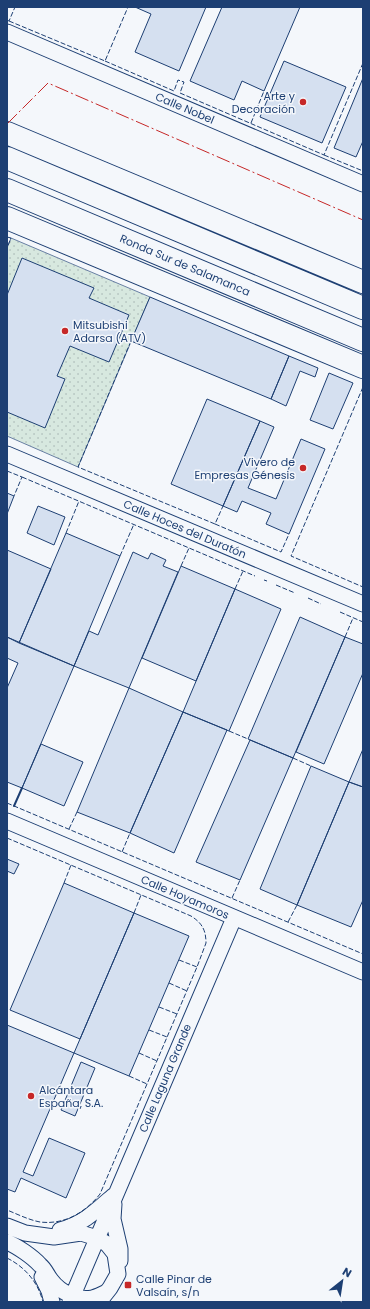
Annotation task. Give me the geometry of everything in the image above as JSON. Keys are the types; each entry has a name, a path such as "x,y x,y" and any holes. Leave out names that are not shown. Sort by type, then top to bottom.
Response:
{"highway":[{"path":"7,133 363,282"},
{"path":"7,158 363,308"},
{"name":"Ronda Sur de Salamanca","path":"7,190 363,340"},
{"path":"7,218 363,367"}],"street":[{"name":"Calle Nobel","path":"7,32 363,184"},
{"name":"Calle Hoces del Duratón","path":"7,454 363,604"},
{"name":"Calle Hoyamoros","path":"7,821 363,972"},
{"name":"Calle Laguna Grande","path":"71,1299 234,918"},
{"path":"38,1236 70,1227 86,1219 116,1194"},
{"path":"7,1242 13,1244 41,1265 58,1288 71,1299 103,1297 116,1280 120,1264 120,1249 113,1219 116,1194"},
{"path":"7,1226 38,1236 54,1238 81,1233 97,1238 107,1244 115,1254 118,1274"},
{"path":"32,1258 50,1292 52,1302"}],"shaded area":[{"path":"11,238 150,297 78,467 7,436 7,248"}],"building":[{"path":"135,7 206,7 179,71 135,52 151,14"},
{"path":"222,7 300,7 264,91 242,81 234,100 190,81"},
{"name":"Arte y Decoración","path":"284,61 346,87 322,143 260,117"},
{"path":"363,78 363,141 356,157 334,148"},
{"name":"Mitsubishi Adarsa (ATV)","path":"22,258 94,288 89,298 129,315 109,362 70,346 57,376 65,379 45,428 7,412 7,295"},
{"path":"150,297 289,356 271,399 131,341"},
{"path":"289,356 318,368 315,377 300,371 286,406 271,399"},
{"path":"329,373 353,383 333,429 310,420"},
{"path":"207,399 260,421 223,506 171,484"},
{"name":"Vivero de Empresas Génesis","path":"260,421 274,427 248,488 276,499 301,439 325,449 289,534 266,524 271,513 242,501 237,512 223,506"},
{"path":"7,493 14,496 7,514"},
{"path":"38,506 65,517 54,545 27,533"},
{"path":"66,533 120,556 74,666 19,643"},
{"path":"7,550 51,569 19,643 7,637"},
{"path":"133,552 148,559 151,553 166,560 163,566 178,572 129,688 74,666 89,631 98,635"},
{"path":"181,566 235,589 196,681 142,658"},
{"path":"235,589 281,609 229,731 183,712"},
{"path":"300,617 345,637 293,758 248,739"},
{"path":"7,637 74,666 22,788 7,782 7,688 18,663 7,658"},
{"path":"345,637 363,644 363,673 324,764 296,752"},
{"path":"129,688 183,712 130,833 77,812"},
{"path":"183,712 227,730 174,853 130,833"},
{"path":"250,740 293,758 240,880 196,862"},
{"path":"41,744 83,762 64,806 22,788"},
{"path":"363,749 363,787 349,782"},
{"path":"311,766 349,782 297,905 260,889"},
{"path":"349,782 363,787 363,900 351,927 297,905"},
{"path":"7,859 19,864 14,874 7,871"},
{"path":"64,883 134,913 80,1039 10,1010"},
{"path":"134,913 189,936 129,1076 74,1053"},
{"name":"Alcántara España, S.A.","path":"7,1025 74,1053 23,1172 33,1176 49,1138 85,1153 66,1198 21,1178 15,1192 7,1189"},
{"path":"81,1062 95,1068 75,1116 61,1110"}],"fence":[{"path":"7,20 9,21 15,7"},
{"path":"9,21 105,61 128,7"},
{"path":"105,61 174,91 178,80 184,82 180,93 324,155 363,63"},
{"path":"251,123 264,91"},
{"path":"324,155 363,171"},
{"path":"7,237 11,238 7,248"},
{"path":"131,341 78,467 215,524 223,506"},
{"path":"363,387 291,556 363,587"},
{"path":"7,471 22,477 14,496"},
{"path":"22,477 255,576"},
{"path":"66,533 79,501"},
{"path":"120,556 134,524"},
{"path":"215,524 281,552 289,534"},
{"path":"181,566 189,548"},
{"path":"235,589 243,571"},
{"path":"276,585 295,593"},
{"path":"308,598 321,604"},
{"path":"340,612 363,622"},
{"path":"345,637 353,618"},
{"path":"229,731 248,739"},
{"path":"293,758 311,766"},
{"path":"7,803 363,954"},
{"path":"69,829 77,812"},
{"path":"122,852 130,833"},
{"path":"7,838 191,916 203,927 206,943 100,1194 81,1212 57,1222 40,1222 7,1210"},
{"path":"64,883 71,865"},
{"path":"232,898 240,880"},
{"path":"134,913 141,895"},
{"path":"288,922 297,905"},
{"path":"179,960 197,967"},
{"path":"169,983 187,991"},
{"path":"159,1007 177,1014"},
{"path":"149,1030 167,1037"},
{"path":"139,1053 157,1061"},
{"path":"129,1076 147,1084"},
{"path":"7,1258 20,1266 30,1276 38,1288 43,1302"}],"wall":[{"path":"14,806 22,788"}],"power":[{"path":"7,124 48,83 363,220"}],"place":[{"name":"Arte y Decoración","path":"303,102"},
{"name":"Mitsubishi Adarsa (ATV)","path":"65,331"},
{"name":"Vivero de Empresas Génesis","path":"303,468"},
{"name":"Alcántara España, S.A.","path":"31,1096"},
{"name":"Calle Pinar de Valsaín, s/n","path":"128,1285"}]}
